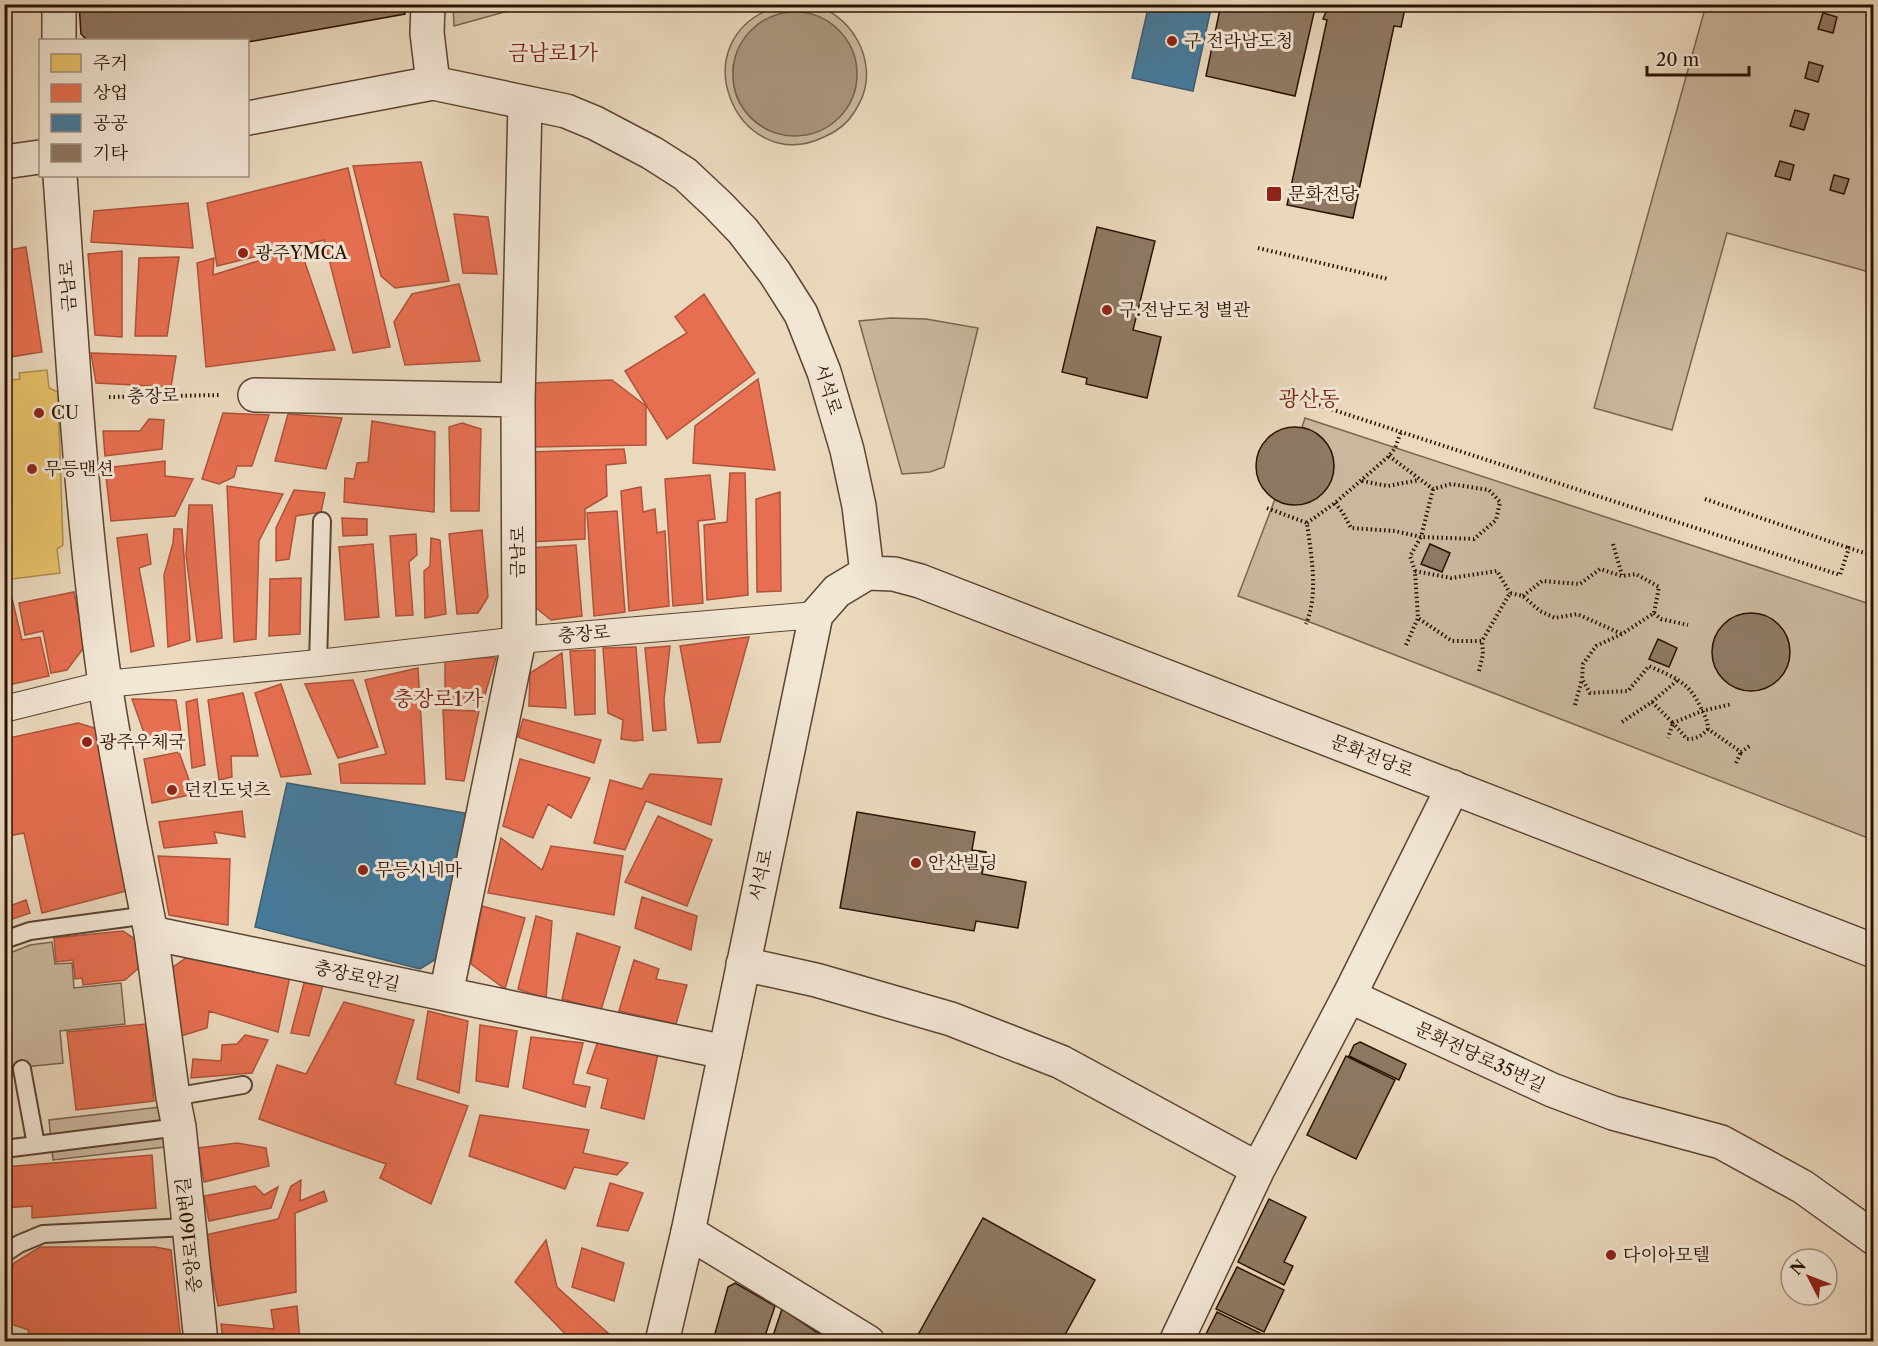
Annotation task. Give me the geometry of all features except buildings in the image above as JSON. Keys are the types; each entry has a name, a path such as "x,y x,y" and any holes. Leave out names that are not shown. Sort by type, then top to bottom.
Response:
{"street":[{"path":"59,4 59,39"},
{"path":"249,118 432,83 427,33 428,4"},
{"name":"서석로","path":"432,83 566,111 595,123 652,153 685,174 735,222 775,273 801,314 824,372 848,450 859,506 867,573 837,591 816,615 688,1232 662,1341"},
{"name":"금남로","path":"446,994 519,640 518,400 525,103"},
{"path":"4,162 39,157"},
{"name":"금남로","path":"60,177 75,397"},
{"path":"255,395 518,400"},
{"path":"75,397 105,684 149,924"},
{"name":"문화전당로","path":"867,573 894,574 920,581 1874,951"},
{"name":"충장로","path":"4,709 105,684 519,640 816,615"},
{"path":"1176,1341 1258,1169 1349,996 1453,787"},
{"name":"충장로안길","path":"149,924 446,994 724,1052"},
{"name":"중앙로160번길","path":"149,924 176,1112 201,1341"},
{"path":"743,964 816,980 951,1019 1006,1040 1061,1062 1258,1169"},
{"name":"문화전당로35번길","path":"1349,996 1552,1090 1613,1113 1721,1142 1803,1187 1874,1238"},
{"path":"688,1232 868,1341"}],"lane":[{"path":"318,663 321,521"},
{"name":"충장로안길","path":"4,940 30,930 149,924"},
{"path":"22,1069 36,1145"},
{"path":"4,1149 36,1145 176,1112 243,1085"},
{"path":"4,1254 19,1244 43,1234 188,1227"}],"path":[{"path":"1258,248 1388,279"},
{"name":"충장로","path":"75,397 255,395"},
{"path":"1306,401 1840,575 1850,548"},
{"path":"1307,523 1362,481 1389,456 1401,432"},
{"path":"1335,503 1351,528 1395,531 1421,537 1474,539 1496,520 1500,502 1489,490 1451,484 1433,489 1389,456"},
{"path":"1362,481 1389,486 1419,480"},
{"path":"1406,645 1418,618 1415,571 1410,556 1421,537 1433,489"},
{"path":"1705,500 1874,556"},
{"path":"1267,508 1307,523"},
{"path":"1306,624 1312,611 1313,589 1307,523"},
{"path":"1613,544 1622,576"},
{"path":"1523,596 1542,581 1580,584 1600,569 1622,576 1636,574 1659,586 1654,613 1622,634 1596,646 1583,664 1582,679 1575,705"},
{"path":"1415,571 1451,578 1497,571 1510,593 1523,596 1540,611 1555,618 1577,614 1622,634"},
{"path":"1479,671 1483,654 1482,641 1510,593"},
{"path":"1654,613 1661,619 1688,626"},
{"path":"1418,618 1452,641 1482,641"},
{"path":"1582,679 1590,693 1628,691 1649,666 1678,679 1695,695 1708,723 1708,729 1702,736 1687,739 1652,702"},
{"path":"1622,722 1652,702 1678,679"},
{"path":"1672,723 1702,711 1732,704"},
{"path":"1668,738 1672,723"},
{"path":"1708,729 1741,752"},
{"path":"1737,763 1741,752 1751,745"}],"shaded area":[{"path":"453,4 530,5 454,26"},
{"path":"810,4 827,10 849,28 863,53 866,81 863,95 852,115 837,130 824,137 793,145 766,138 744,122 730,98 725,71 731,44 750,21 782,5","holes":["810,14 834,28 846,41 854,56 856,66 855,89 847,108 833,122 815,132 795,135 775,132 756,122 741,105 735,91 733,65"]},
{"path":"1706,5 1873,5 1873,273 1727,233 1672,430 1594,408"},
{"path":"795,12 819,17 839,30 852,50 857,74 852,98 839,118 819,131 795,136 771,131 751,118 738,98 733,74 738,50 751,30 771,17"},
{"path":"891,318 926,319 978,328 944,467 930,472 902,474 859,321"},
{"path":"1305,418 1873,605 1873,840 1238,596 1275,499 1295,503 1312,499 1324,490 1331,478 1333,463 1330,449 1319,436 1302,427"},
{"path":"52,942 55,964 72,963 74,988 121,983 125,1024 60,1031 63,1063 5,1069 5,955 30,945"},
{"path":"160,1107 165,1147 53,1160 49,1120"}],"place":[{"name":"구 전라남도청","path":"1172,41"},
{"name":"문화전당","path":"1274,194"},
{"name":"광주YMCA","path":"243,253"},
{"name":"구.전남도청 별관","path":"1107,310"},
{"name":"CU","path":"39,413"},
{"name":"무등맨션","path":"32,469"},
{"name":"광주우체국","path":"87,742"},
{"name":"던킨도넛츠","path":"172,790"},
{"name":"안산빌딩","path":"916,863"},
{"name":"무등시네마","path":"363,870"},
{"name":"다이아모텔","path":"1611,1255"}],"district":[{"name":"금남로1가","path":"553,52"},
{"name":"광산동","path":"1309,398"},
{"name":"충장로1가","path":"438,698"}]}
